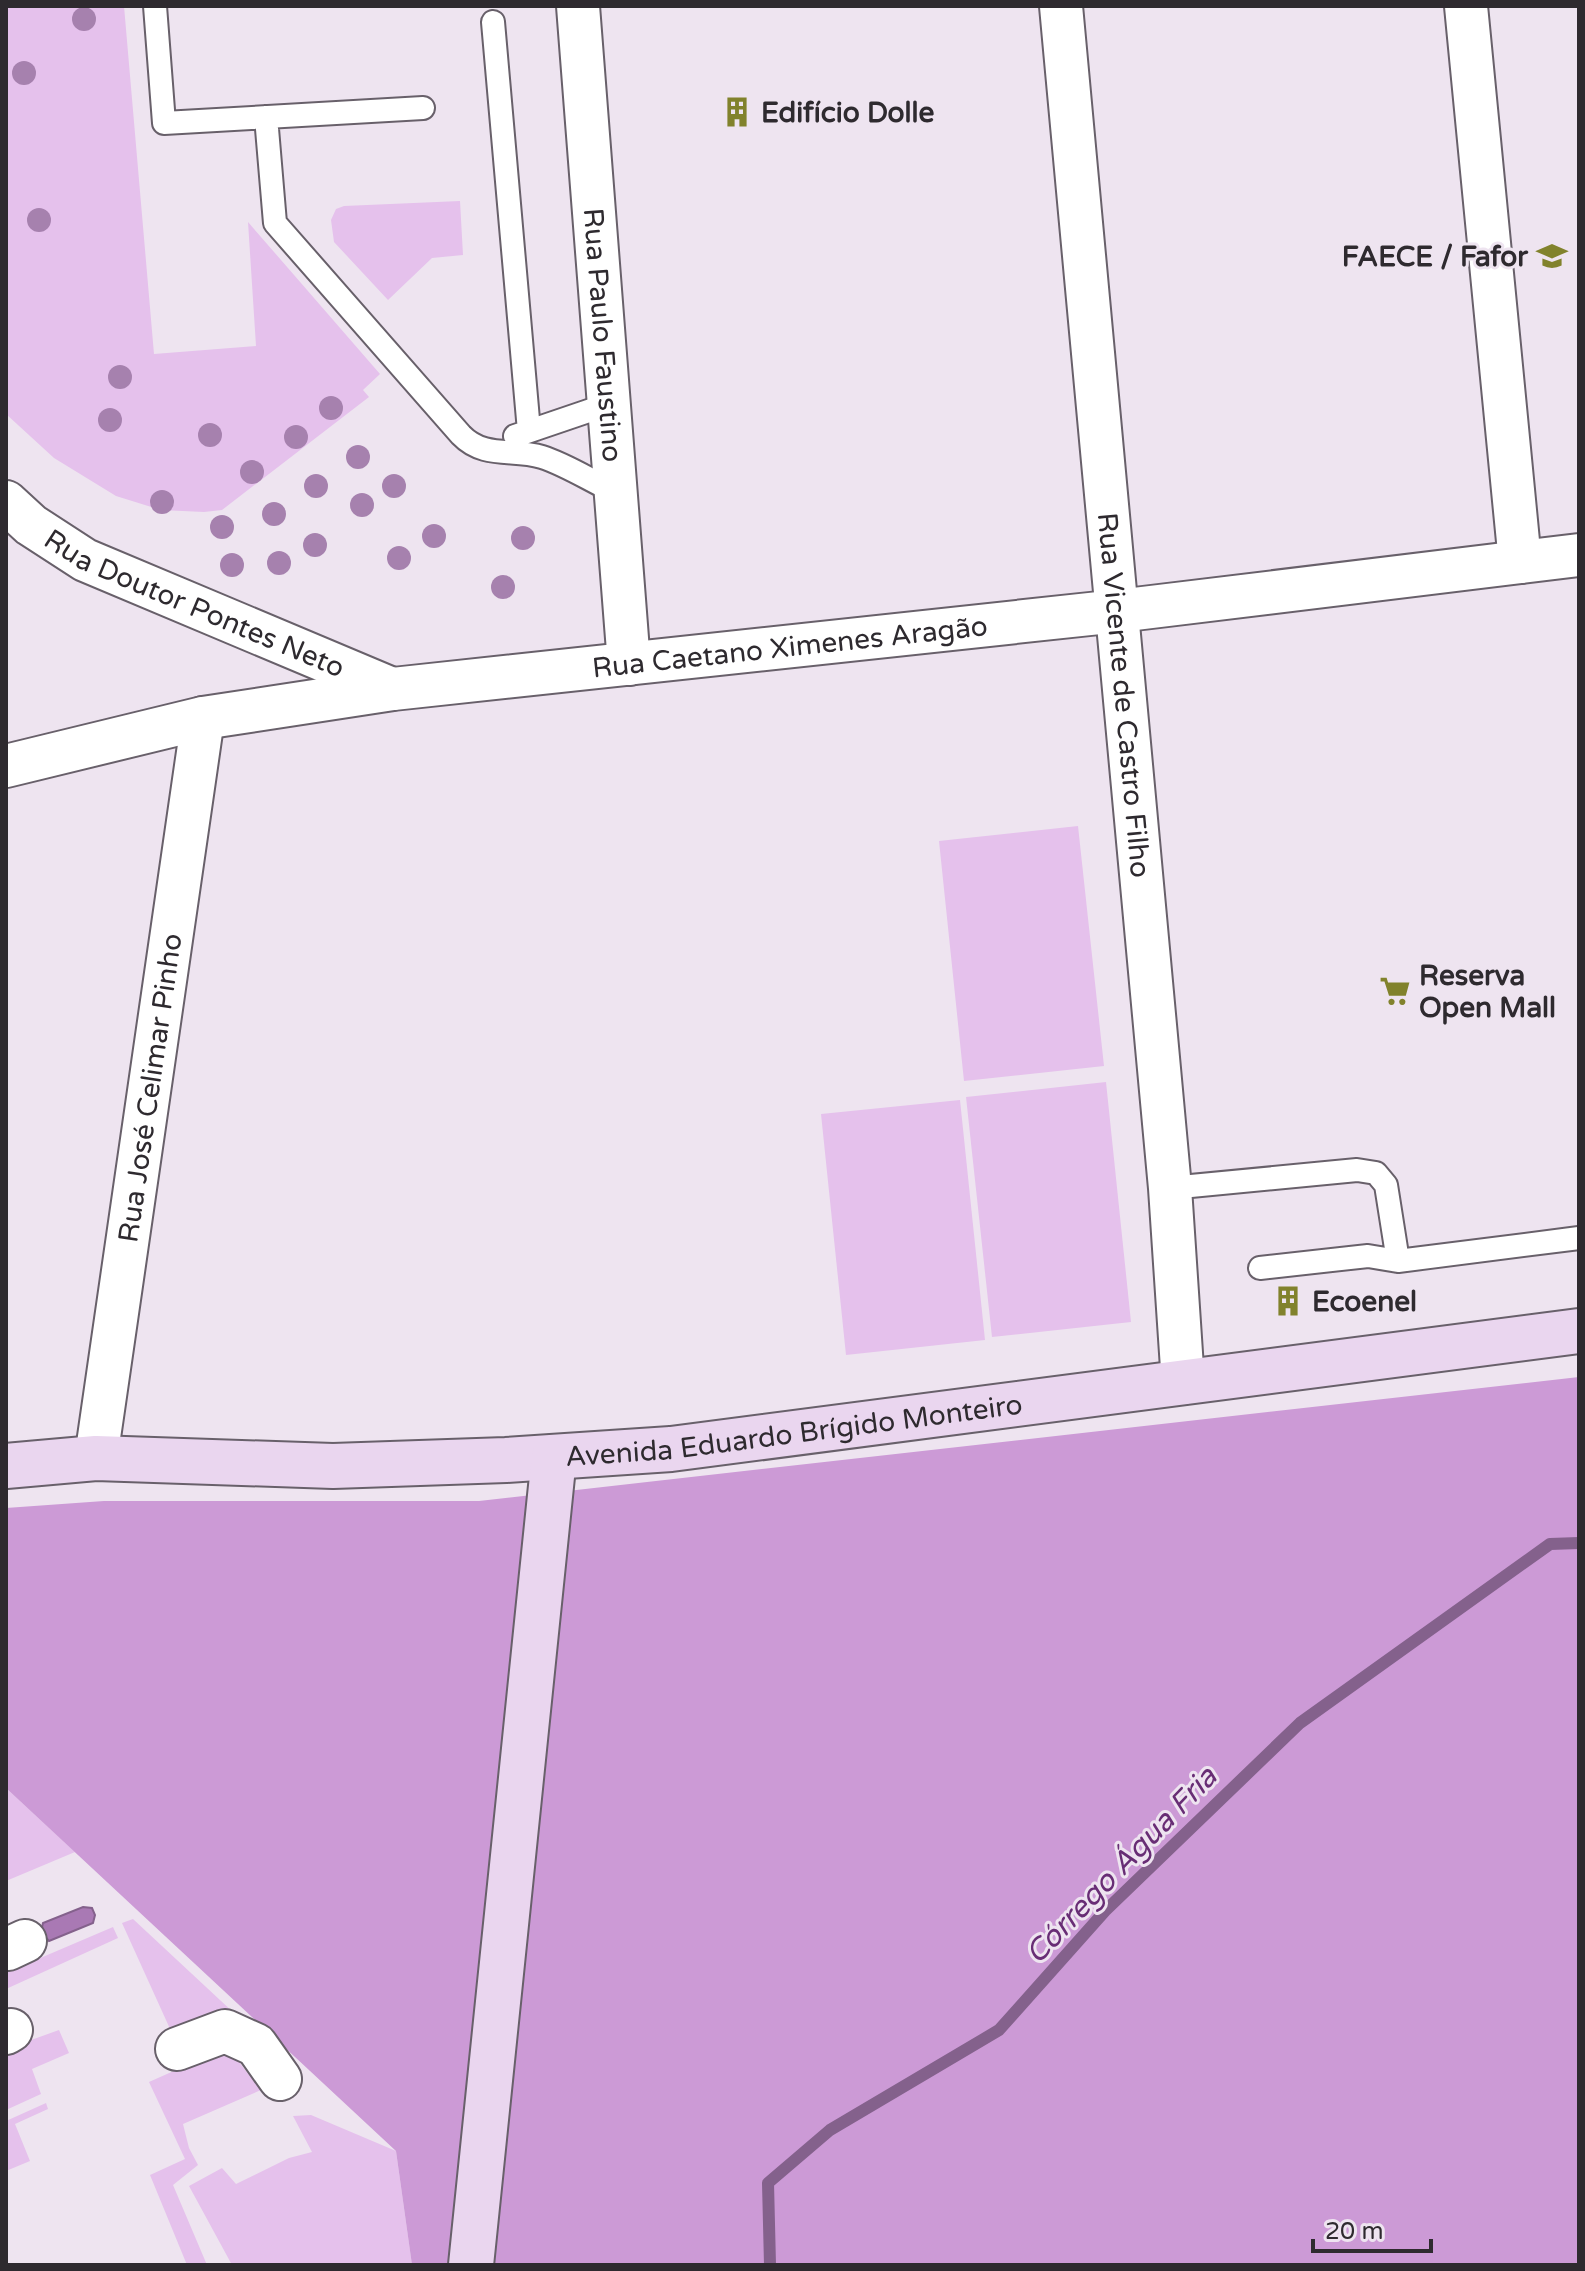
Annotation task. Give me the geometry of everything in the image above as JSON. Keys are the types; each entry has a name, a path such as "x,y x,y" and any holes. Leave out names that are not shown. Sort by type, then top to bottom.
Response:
{"main road":[{"name":"Avenida Eduardo Brígido Monteiro","path":"6,1466 96,1458 333,1466 554,1457 687,1447 1579,1331"},
{"path":"471,2265 554,1457"}],"street":[{"name":"Rua Paulo Faustino","path":"578,6 629,664"},
{"name":"Rua Vicente de Castro Filho","path":"1061,6 1170,1188 1183,1383"},
{"path":"1466,6 1520,562"},
{"name":"Rua Doutor Pontes Neto","path":"6,502 31,525 85,560 393,689"},
{"name":"Rua Caetano Ximenes Aragão","path":"6,766 203,718 393,689 1118,611 1579,555"},
{"name":"Rua José Celimar Pinho","path":"96,1458 203,718"},
{"path":"177,2049 225,2031 256,2045 280,2079"}],"lane":[{"path":"155,6 164,123 423,108"},
{"path":"493,22 529,431"},
{"path":"266,117 275,223 467,442 485,451 521,451 545,458 615,492"},
{"path":"461,435 483,439 509,438 609,404"},
{"path":"1170,1188 1357,1170 1376,1173 1386,1185 1398,1261"},
{"path":"1260,1268 1368,1256 1398,1261 1579,1238"}],"shaded area":[{"path":"6,6 124,6 154,354 256,346 248,222 380,374 363,390 369,397 222,510 161,510 116,496 54,458 6,414"},
{"path":"460,201 463,255 432,258 388,300 334,242 331,220 336,209 344,206"},
{"path":"1078,826 1104,1066 964,1081 939,841"},
{"path":"1106,1082 1131,1322 992,1337 966,1097"},
{"path":"960,1100 985,1340 846,1355 821,1114"},
{"path":"1579,1377 1579,2265 412,2265 396,2151 6,1788 6,1508 104,1501 479,1501"},
{"path":"6,1788 75,1852 6,1881"},
{"path":"83,1907 92,1908 95,1915 93,1923 49,1941 41,1932 43,1923"},
{"path":"133,1919 235,2014 176,2042 122,1923"},
{"path":"113,1927 118,1938 6,1989 13,1954 30,1943 38,1959"},
{"path":"59,2030 69,2053 32,2069 41,2094 6,2110 6,2040 20,2044"},
{"path":"221,2039 261,2090 183,2124 189,2148 198,2165 173,2185 207,2265 187,2265 150,2175 185,2159 149,2082 185,2066"},
{"path":"46,2103 48,2109 15,2124 30,2161 6,2171 6,2121"},
{"path":"311,2115 396,2151 412,2265 232,2265 189,2186 222,2168 236,2184 289,2158 312,2152 293,2116"}],"waterway":[{"name":"Córrego Água Fria","path":"770,2265 768,2183 830,2130 999,2030 1105,1911 1300,1723 1550,1544 1579,1543"}],"place":[{"name":"Edifício Dolle","path":"737,112"},
{"name":"FAECE / Fafor","path":"1552,256"},
{"name":"Reserva Open Mall","path":"1395,991"},
{"name":"Ecoenel","path":"1288,1301"}]}
